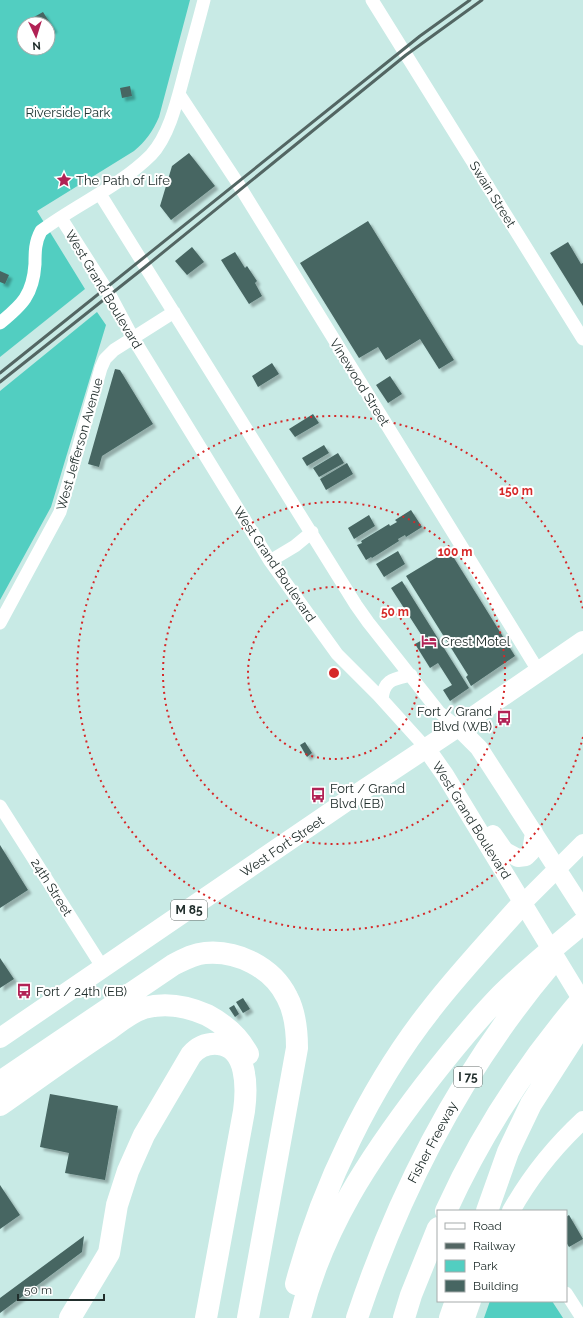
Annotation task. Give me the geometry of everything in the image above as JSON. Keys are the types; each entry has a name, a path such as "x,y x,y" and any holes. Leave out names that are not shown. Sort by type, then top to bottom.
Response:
{"highway":[{"path":"288,1318 299,1270 321,1206 353,1136 384,1076 431,1009 527,911"},
{"path":"300,1318 312,1277 334,1225 361,1176 386,1137 444,1062 484,1014 521,976 583,923"},
{"name":"Fisher Freeway","path":"357,1318 383,1245 426,1149 465,1082 494,1038 525,996 583,928"},
{"path":"0,1082 173,965 189,957 204,953 231,955 248,959 270,975 287,996 296,1022 297,1035 296,1048 248,1318"},
{"path":"446,1210 475,1152 505,1102 551,1037 583,998"},
{"path":"0,1105 46,1074 73,1052 139,1010 161,1005 184,1007 201,1012 220,1023 239,1040 254,1068 259,1098 258,1112 224,1255 206,1318"},
{"path":"487,1210 508,1152 525,1116 543,1084 583,1023"},
{"path":"70,1318 109,1253 117,1205 128,1171 144,1135 191,1055 203,1046 216,1043 231,1048 238,1055 242,1066 246,1091 224,1255 220,1318"},
{"path":"404,1318 411,1295 437,1230"},
{"path":"366,1318 383,1245"},
{"path":"450,1318 456,1302"}],"main road":[{"name":"West Fort Street","path":"0,1038 583,641"}],"street":[{"path":"61,218 100,194 133,171 152,153 165,133 179,94 204,0"},
{"name":"Swain Street","path":"372,0 583,339"},
{"name":"Vinewood Street","path":"179,94 237,182 539,672"},
{"path":"100,194 368,622 439,712 458,727 479,748 583,909"},
{"name":"West Grand Boulevard","path":"0,323 16,310 29,292 34,274 35,246 41,231 61,218 110,295 133,338 270,561 337,654 382,699 426,748 445,775 583,1002"},
{"name":"West Jefferson Avenue","path":"0,623 60,512 101,368 105,359 114,350 174,312"},
{"path":"270,561 295,546 312,532"},
{"path":"382,699 387,683 398,678 411,675"},
{"path":"445,775 471,800 500,846 509,855 522,858 529,855 533,847 534,832"},
{"name":"24th Street","path":"0,806 103,968"},
{"path":"527,911 557,868 583,843"},
{"path":"513,1210 538,1170 563,1139 583,1120"},
{"path":"567,1295 582,1318"},
{"path":"466,1318 472,1302"}],"green space":[{"name":"Riverside Park","path":"0,0 190,0 159,117 149,136 134,151 37,211 85,289 0,357"},
{"path":"97,312 106,325 51,507 0,600 0,391"},
{"path":"490,1302 553,1302 563,1318 484,1318"}],"building":[{"path":"43,12 46,16 36,16"},
{"path":"130,86 132,96 122,98 120,88"},
{"path":"189,153 215,186 171,220 160,206 172,166"},
{"path":"368,221 454,360 439,369 420,339 386,360 378,347 359,358 300,263"},
{"path":"568,242 581,264 583,263 583,306 550,253"},
{"path":"192,247 204,262 187,275 175,261"},
{"path":"235,252 245,268 247,266 257,281 255,283 262,296 249,304 221,260"},
{"path":"0,271 9,275 5,284 0,282"},
{"path":"272,363 279,374 258,387 252,376"},
{"path":"115,369 120,370 153,424 102,456 99,467 88,464"},
{"path":"390,376 402,394 388,403 376,385"},
{"path":"313,414 319,423 295,437 289,429"},
{"path":"324,445 329,453 307,466 302,458"},
{"path":"338,453 344,463 319,477 313,468"},
{"path":"347,463 353,474 326,490 320,479"},
{"path":"411,510 422,527 406,537 405,535 398,539 399,541 372,558 371,557 366,560 357,545 389,524 390,526 397,522 395,520"},
{"path":"369,515 375,526 354,539 348,528"},
{"path":"449,550 515,656 471,686 466,677 468,675 406,576"},
{"path":"398,551 405,564 384,577 376,564"},
{"name":"Crest Motel","path":"402,581 469,688 450,701 443,690 452,685 438,663 430,668 415,644 424,639 391,588"},
{"path":"305,742 312,753 307,757 300,745"},
{"path":"0,845 28,890 0,908"},
{"path":"0,958 14,979 0,988"},
{"path":"243,998 250,1009 243,1013 236,1002"},
{"path":"234,1005 239,1014 235,1017 229,1008"},
{"path":"50,1094 118,1106 105,1180 65,1173 69,1153 40,1147"},
{"path":"0,1185 20,1215 0,1229"},
{"path":"569,1215 583,1239 569,1247 567,1244 567,1216"},
{"path":"84,1236 82,1252 0,1313 0,1298"}],"railway":[{"path":"0,373 420,36 470,0"},
{"path":"0,382 145,267 406,55 482,0"}],"place":[{"name":"The Path of Life","path":"64,180"},
{"name":"Crest Motel","path":"429,641"},
{"name":"Fort / Grand Blvd (WB)","path":"504,718"},
{"name":"Fort / Grand Blvd (EB)","path":"318,795"},
{"name":"Fort / 24th (EB)","path":"24,991"}]}
